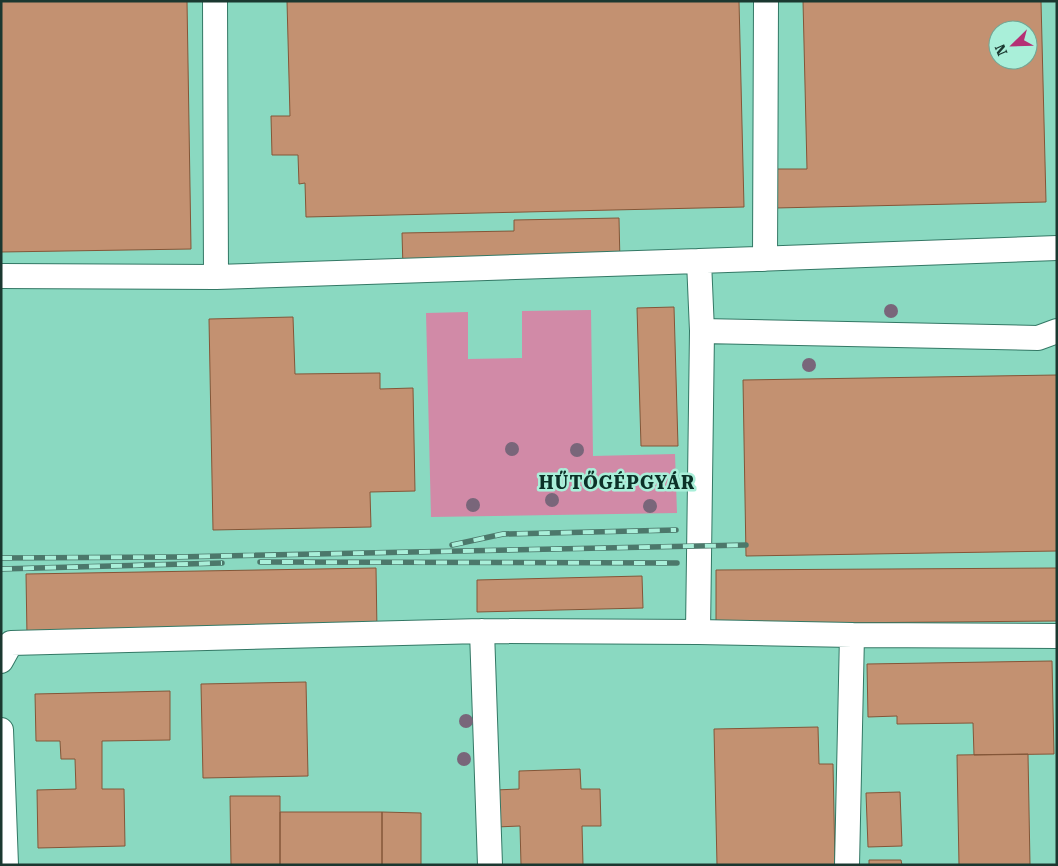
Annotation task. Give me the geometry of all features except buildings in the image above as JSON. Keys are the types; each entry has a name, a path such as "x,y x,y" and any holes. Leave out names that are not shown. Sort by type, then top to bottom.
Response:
{"lane":[{"path":"216,1 216,277"},
{"path":"765,258 766,1"},
{"path":"1,276 216,277 1057,248"},
{"path":"698,261 702,331 698,632"},
{"path":"702,331 1038,338 1057,331"},
{"path":"482,631 490,865"},
{"path":"1,661 11,642 482,631 1057,636"},
{"path":"847,865 852,635"},
{"path":"1,730 6,865"}],"shaded area":[{"path":"1,1 1057,1 1057,865 1,865"},
{"path":"591,310 593,456 675,454 677,513 431,517 426,313 468,312 468,359 522,358 522,311"}],"railway":[{"path":"452,545 503,534 676,530"},
{"path":"1,558 176,557 746,545"},
{"path":"260,562 677,563"},
{"path":"1,569 222,563"}],"district":[{"name":"HŰTŐGÉPGYÁR","path":"617,483"}]}
